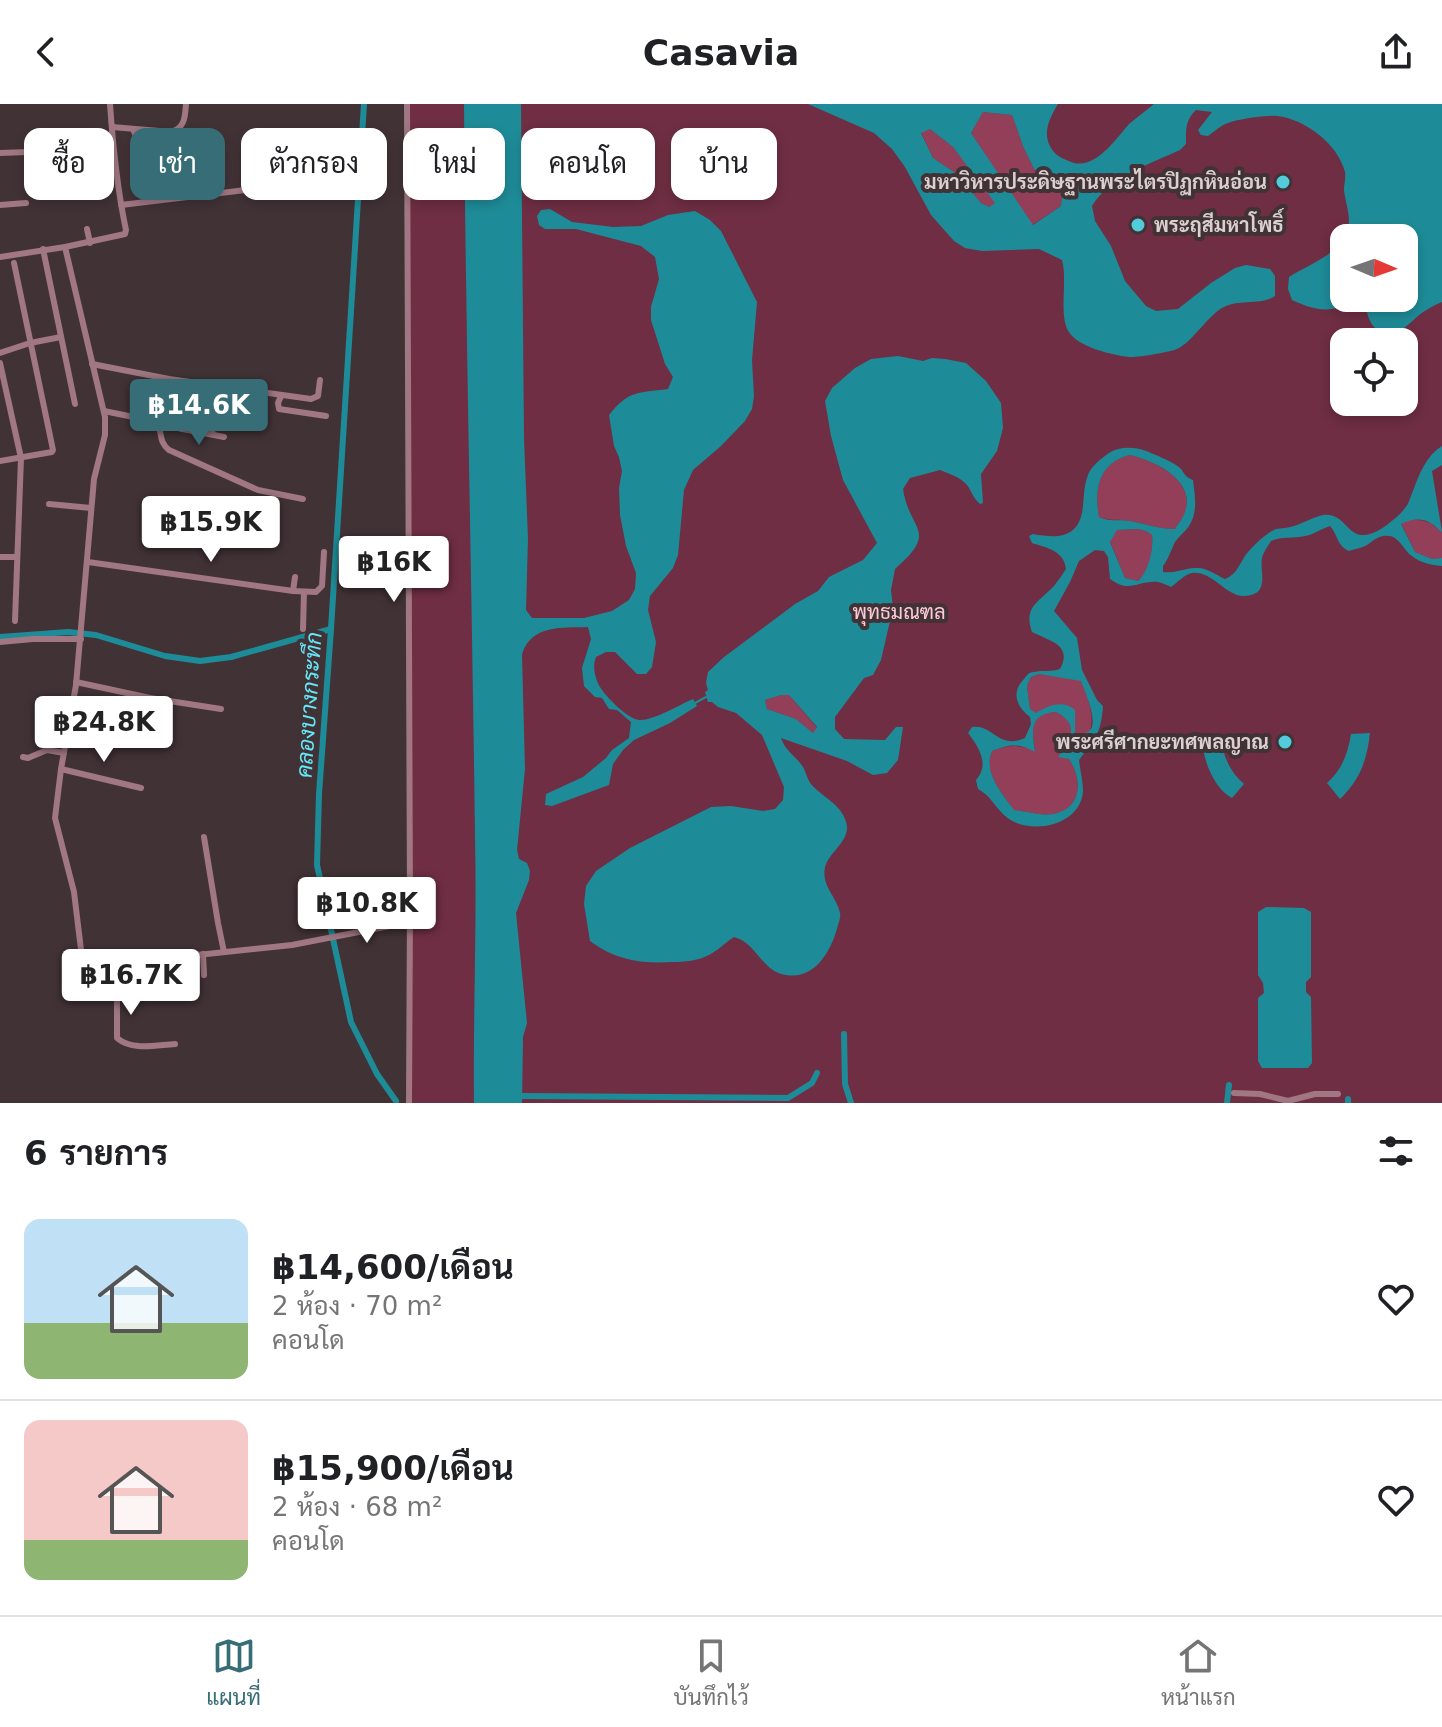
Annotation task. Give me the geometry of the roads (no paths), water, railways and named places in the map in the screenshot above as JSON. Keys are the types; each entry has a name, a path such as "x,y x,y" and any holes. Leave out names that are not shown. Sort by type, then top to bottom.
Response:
{"street":[{"path":"110,104 112,127 130,129"},
{"path":"178,128 184,120 186,104"},
{"path":"407,104 409,1103"},
{"path":"0,153 24,152"},
{"path":"0,257 90,243 125,234 114,156"},
{"path":"121,205 241,191"},
{"path":"0,205 26,203"},
{"path":"87,229 90,243"},
{"path":"65,247 104,411 105,435 94,479 81,639 55,818 74,892 82,958 86,962 160,959 292,945 410,922"},
{"path":"43,249 75,404"},
{"path":"0,461 53,450 14,263"},
{"path":"0,353 61,337"},
{"path":"0,363 21,458 15,621"},
{"path":"92,364 281,396 315,398 320,380"},
{"path":"182,429 191,382"},
{"path":"281,396 279,409 326,416"},
{"path":"212,434 216,405"},
{"path":"104,411 224,437"},
{"path":"157,424 160,441 169,450 258,490 303,499"},
{"path":"49,504 91,508"},
{"path":"88,562 316,592 322,586 324,552"},
{"path":"0,557 17,557"},
{"path":"293,591 295,577"},
{"path":"303,629 304,592"},
{"path":"0,642 81,639"},
{"path":"76,682 221,709"},
{"path":"142,738 150,698"},
{"path":"23,757 47,750 64,753"},
{"path":"61,769 141,788"},
{"path":"204,837 224,952"},
{"path":"203,954 204,975"},
{"path":"117,960 116,1035 119,1041 144,1046 175,1044"},
{"path":"96,994 115,993"},
{"path":"1234,1093 1260,1094 1288,1101 1315,1094 1338,1094"}],"water":[{"path":"464,104 521,104 528,539 526,610 532,618 584,618 612,611 629,600 635,589 636,573 626,546 620,515 622,471 609,415 629,397 641,392 668,389 673,377 665,364 651,320 651,307 659,279 655,257 641,246 576,229 545,229 539,225 537,216 541,210 550,209 572,222 613,227 641,226 668,215 695,211 721,231 757,302 752,409 721,446 693,470 684,490 678,555 673,568 650,596 648,610 656,642 652,667 646,674 637,674 615,652 596,657 594,664 603,691 634,719 651,718 693,699 697,706 634,740 613,764 609,785 552,806 545,805 546,794 583,777 629,738 631,722 617,710 609,709 602,698 595,697 584,686 582,668 591,639 588,627 558,628 540,633 527,644 522,654 525,769 517,850 519,859 527,863 530,871 516,913 527,1023 523,1037 522,1103 474,1103 475,870 465,200 505,200 505,128 464,128"},
{"path":"808,104 1058,104 1048,127 1049,145 1058,156 1078,164 1087,163 1103,153 1129,124 1154,104 1442,104 1442,302 1424,311 1404,328 1375,328 1367,312 1418,312 1418,224 1348,224 1345,174 1341,162 1328,143 1298,122 1277,116 1260,117 1223,125 1208,136 1201,135 1198,130 1212,112 1196,110 1188,121 1186,144 1109,187 1092,206 1095,221 1111,246 1125,281 1146,306 1156,311 1178,309 1211,283 1246,265 1270,269 1275,276 1275,296 1222,308 1177,349 1133,357 1105,352 1087,346 1069,332 1064,317 1062,260 1039,249 982,251 965,248 954,241 931,215 892,149 874,133","holes":["983,112 1012,115 1034,169 1063,189 1061,206 1033,225 971,133","930,129 953,147 995,203 989,207 981,203 957,174 933,158 921,133"]},
{"path":"1330,252 1330,309 1310,307 1292,300 1288,289 1289,277"},
{"path":"898,356 923,361 932,358 966,363 986,381 1001,403 1003,428 997,451 981,474 983,503 978,502 961,480 940,470 910,478 903,489 919,538 909,556 895,569 891,590 893,608 881,660 873,675 864,678 835,717 835,729 844,739 885,740 896,727 903,727 898,760 887,773 873,775 847,761 781,738 803,767 811,784 839,808 847,826 844,838 828,861 824,874 840,914 832,944 814,968 797,975 786,975 771,968 748,945 734,937 709,955 686,961 639,961 609,953 590,941 584,904 586,886 596,871 630,848 711,807 731,806 763,811 775,809 783,800 784,787 762,735 736,713 708,702 705,692 708,690 708,672 795,604 818,591 829,577 863,560 877,543 843,480 825,401 832,388 871,359","holes":["789,695 817,727 813,733 796,719 767,709 765,700"]},
{"path":"1442,446 1442,465 1432,471 1442,532 1425,520 1401,524 1415,552 1432,559 1442,558 1442,566 1415,558 1397,539 1388,536 1349,551 1330,526 1301,537 1271,541 1262,558 1260,589 1243,596 1198,573 1187,575 1171,587 1158,582 1123,586 1110,579 1108,557 1104,551 1095,550 1079,561 1054,611 1077,638 1082,670 1103,706 1096,736 1079,760 1083,791 1080,803 1065,819 1054,824 1030,826 1009,819 978,789 976,780 983,762 968,733 972,727 979,727 1008,741 1025,738 1031,724 1030,717 1019,704 1017,689 1030,673 1060,669 1063,661 1064,654 1058,645 1032,632 1030,617 1034,606 1066,569 1065,563 1054,551 1032,543 1029,536 1059,536 1078,525 1089,472 1106,455 1122,448 1141,450 1173,463 1193,480 1194,515 1175,542 1163,572 1201,568 1225,579 1236,571 1257,542 1276,529 1332,515 1356,534 1374,533 1399,515 1424,466","holes":["1130,455 1151,462 1179,481 1187,501 1175,529 1099,517 1097,496 1101,478 1105,470","1138,529 1152,535 1150,560 1138,581 1125,578 1110,542 1117,530","1039,674 1081,681 1092,712 1090,730 1079,737 1075,734 1075,710 1065,705 1050,706 1036,713 1030,709 1027,686 1031,677","1056,712 1071,727 1067,744 1058,757 1069,759 1074,767 1077,792 1070,806 1053,814 1014,810 992,775 992,751 1014,746 1035,752 1034,725 1047,713"]},
{"path":"1370,733 1361,769 1340,799 1327,783 1344,761 1351,734"},
{"path":"1202,734 1221,735 1227,762 1244,784 1232,798 1214,779 1204,752"},
{"path":"1266,907 1304,908 1311,912 1311,977 1306,982 1306,992 1311,997 1312,1063 1308,1068 1262,1068 1258,1061 1258,998 1264,993 1258,975 1258,912"}],"waterway":[{"name":"คลองบางกระทึก","path":"364,104 317,865 351,1022 377,1074 396,1101"},
{"path":"0,637 68,632 96,635 165,656 200,661 231,657 331,629"},
{"path":"695,703 706,697"},
{"path":"844,1034 845,1084 851,1103"},
{"path":"522,1096 788,1098 812,1083 817,1073"},
{"path":"1227,1103 1229,1085"}],"place":[{"name":"มหาวิหารประดิษฐานพระไตรปิฏกหินอ่อน","path":"1283,182"},
{"name":"พระฤสีมหาโพธิ์","path":"1138,225"},
{"name":"พระศรีศากยะทศพลญาณ","path":"1285,742"}],"park label":[{"name":"พุทธมณฑล","path":"899,612"}]}
